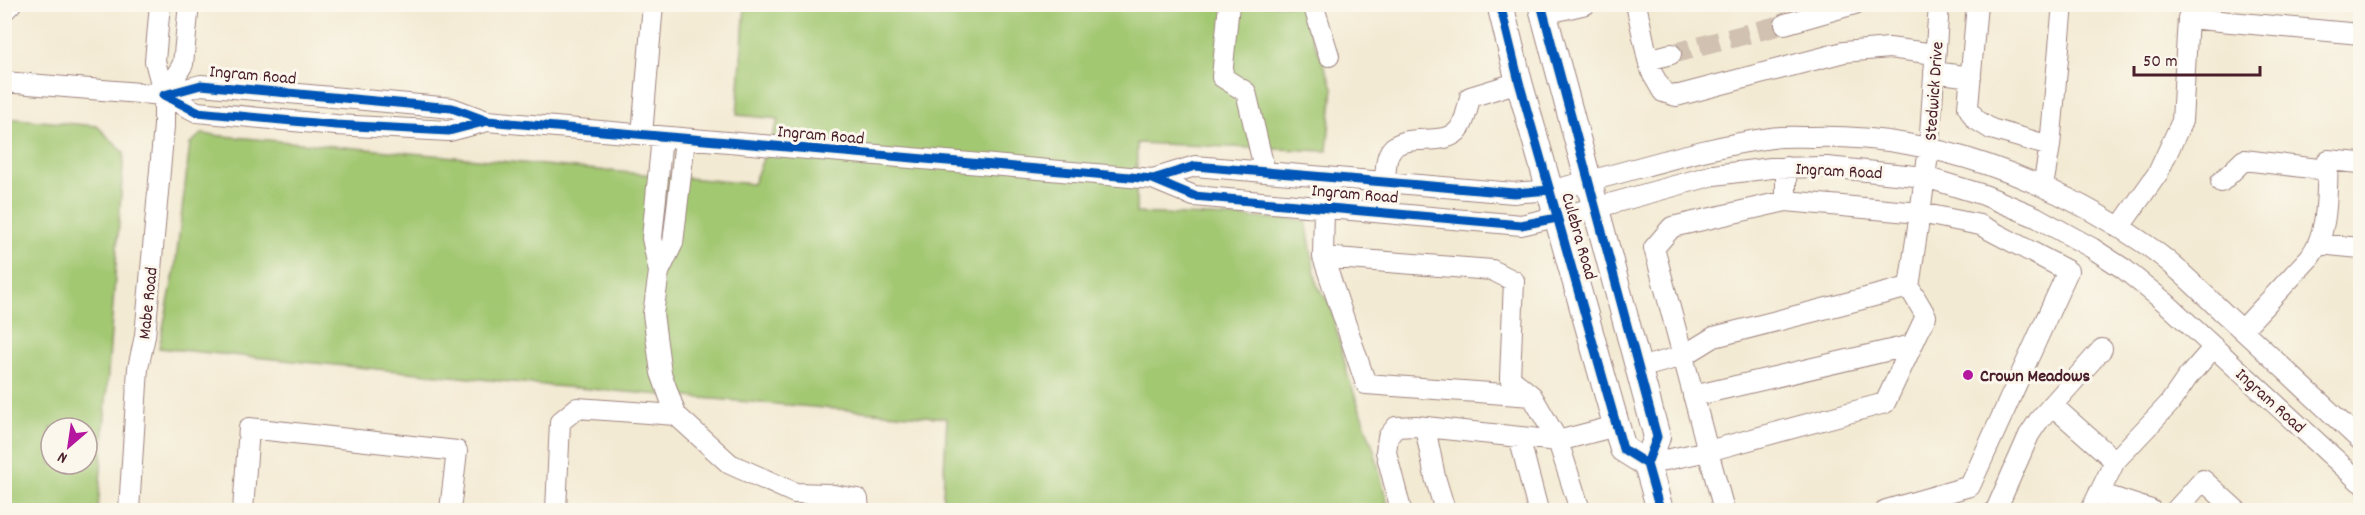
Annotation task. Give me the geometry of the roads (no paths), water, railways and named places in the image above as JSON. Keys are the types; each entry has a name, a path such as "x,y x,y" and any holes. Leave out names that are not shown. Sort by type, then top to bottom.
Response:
{"main road":[{"name":"Culebra Road","path":"1500,4 1519,82 1623,449 1647,464 1657,437 1543,9"},
{"path":"1647,464 1659,510"}],"street":[{"path":"4,11 11,4"},
{"name":"Mabe Road","path":"129,510 138,368 145,336 164,126 164,95 155,61 160,4"},
{"path":"164,95 183,64 189,4"},
{"path":"642,135 653,4"},
{"path":"1229,4 1222,77 1246,92 1264,172"},
{"path":"1313,4 1329,56"},
{"path":"1636,4 1653,75 1663,92 1676,96 1844,52 1889,48 1971,76"},
{"path":"1785,24 1855,4"},
{"name":"Stedwick Drive","path":"1909,287 1929,148 1939,4"},
{"path":"1977,4 1968,107 1975,119 1991,129 2050,146"},
{"path":"2043,186 2050,146 2063,4"},
{"path":"1543,9 1584,5"},
{"path":"2119,228 2158,173 2181,121 2188,18 2361,34"},
{"path":"1648,60 1671,54"},
{"name":"Ingram Road","path":"4,82 164,95 201,85 452,108 487,121 1153,179 1194,196 1521,225 1557,218 1714,175 1786,167 1827,166 1925,177 1984,195 2037,217 2083,242 2124,269 2214,347 2361,482"},
{"path":"1385,182 1391,150 1400,144 1450,138 1460,129 1470,97 1519,82"},
{"name":"Ingram Road","path":"164,95 197,112 336,125 449,131 487,121"},
{"name":"Ingram Road","path":"1153,179 1195,166 1514,193 1550,190 1709,148 1773,137 1830,136 1881,140 1929,148 1990,166 2043,186 2102,216 2146,245 2361,440"},
{"path":"659,272 652,238 662,137"},
{"path":"686,140 673,243 659,272 653,314 660,373 676,415 730,464 795,493 828,494 858,499 859,510"},
{"path":"2221,182 2244,160 2327,170"},
{"path":"2242,330 2310,257 2319,244 2324,226 2328,160 2361,163"},
{"path":"1786,167 1786,201"},
{"path":"1724,510 1654,248 1672,227 1786,201 1920,213 1980,225 2068,271"},
{"path":"1324,207 1323,257 1366,384 1532,396"},
{"path":"1886,510 1970,486 2083,242"},
{"path":"2319,244 2361,248"},
{"path":"1323,257 1492,270 1514,281 1510,378 1532,396 1558,441 1580,510"},
{"path":"1639,368 1683,356 1714,337 1909,287 1926,316 1885,403 1708,451 1647,464"},
{"path":"1693,396 1912,345"},
{"path":"2151,510 2095,502 2115,461 2169,404 2187,378 2214,347"},
{"path":"1996,510 2039,420 2102,349"},
{"path":"2052,405 2115,461"},
{"path":"556,510 560,422 577,408 676,415"},
{"path":"1401,510 1386,452 1388,437 1396,427 1425,427 1558,441 1616,426"},
{"path":"1425,427 1435,477 1445,510"},
{"path":"243,510 249,428 457,451 450,510"},
{"path":"1520,436 1538,510"},
{"path":"2176,510 2203,480 2236,510"}],"tunnel":[{"path":"1671,54 1785,24"}],"place":[{"name":"Crown Meadows","path":"1968,375"}]}
